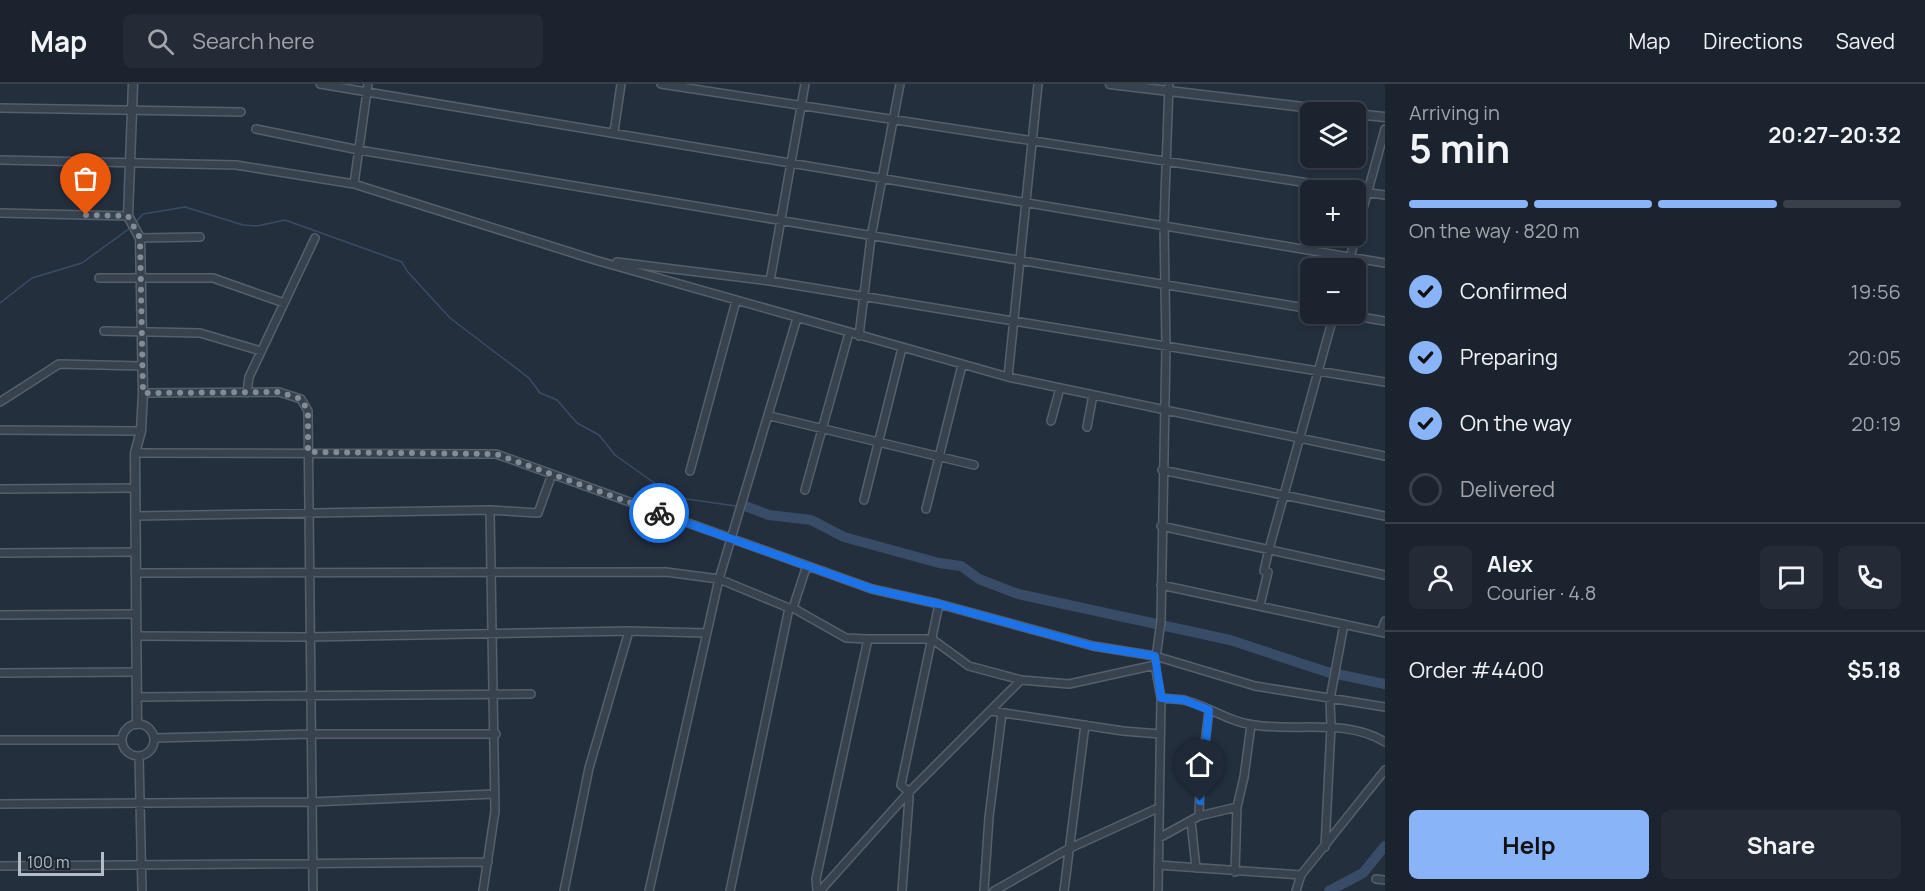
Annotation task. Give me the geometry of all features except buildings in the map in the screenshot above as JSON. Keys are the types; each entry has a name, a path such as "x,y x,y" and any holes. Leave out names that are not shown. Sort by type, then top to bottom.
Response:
{"street":[{"path":"133,84 132,221 140,238 143,393 141,431 135,453 137,724"},
{"path":"320,84 367,88 614,132 1164,224 1350,258 1353,246"},
{"path":"614,132 621,84"},
{"path":"661,84 894,118 1167,164 1300,183"},
{"path":"770,281 805,84"},
{"path":"859,336 871,237 900,84"},
{"path":"1008,377 1038,84"},
{"path":"1110,84 1169,88 1300,106"},
{"path":"354,184 367,88"},
{"path":"1158,891 1161,698 1155,656 1161,625 1166,347 1164,224 1169,88"},
{"path":"0,108 241,112"},
{"path":"1366,115 1385,117"},
{"path":"256,129 359,150 1300,307"},
{"path":"1366,196 1385,129"},
{"path":"0,160 236,165 354,184 595,260 962,365 1165,411 1385,456"},
{"path":"1367,192 1385,195"},
{"path":"0,213 132,221"},
{"path":"140,238 200,237"},
{"path":"247,393 249,377 315,238"},
{"path":"595,260 770,281 1385,382"},
{"path":"1366,260 1385,263"},
{"path":"99,278 213,278 284,303"},
{"path":"690,471 736,301"},
{"path":"649,891 719,579 733,541 742,499 770,416 797,318"},
{"path":"1366,318 1385,321"},
{"path":"1260,605 1268,572 1264,571 1269,549 1331,324"},
{"path":"104,331 142,334 200,333 261,351"},
{"path":"805,490 849,333"},
{"path":"864,500 902,348"},
{"path":"0,402 59,364 142,366"},
{"path":"926,509 962,365"},
{"path":"1051,421 1060,388"},
{"path":"143,393 279,392 301,399 308,411 313,891"},
{"path":"1087,427 1093,395"},
{"path":"770,416 974,465"},
{"path":"0,430 141,431"},
{"path":"135,453 496,454 806,568 872,589 939,604 1092,646 1155,656 1255,686 1385,707"},
{"path":"1162,470 1385,516"},
{"path":"135,516 490,510 538,513 552,474"},
{"path":"0,489 135,488"},
{"path":"483,891 495,811 496,734 490,510"},
{"path":"1161,526 1385,575"},
{"path":"0,553 136,552"},
{"path":"730,891 791,608 806,568"},
{"path":"136,573 666,572 719,579 791,608 846,638 932,639 969,666 1021,680 1069,684 1155,665"},
{"path":"1161,585 1383,633 1385,621"},
{"path":"909,792 901,785 939,604"},
{"path":"0,615 136,614"},
{"path":"1324,848 1331,727 1330,699 1344,624"},
{"path":"136,636 310,637 629,631 706,633"},
{"path":"564,891 589,768 629,631"},
{"path":"819,891 816,879 868,639"},
{"path":"0,674 137,672"},
{"path":"819,891 909,792 1021,680"},
{"path":"136,697 531,694"},
{"path":"1161,698 1184,700 1251,725 1290,729 1331,727 1370,733 1385,742"},
{"path":"1199,816 1200,786 1209,710"},
{"path":"991,711 1160,734"},
{"path":"984,891 989,817 1002,713"},
{"path":"140,756 126,750 122,740 126,729 137,724 148,728 154,738"},
{"path":"1064,891 1085,725"},
{"path":"1235,872 1237,807 1244,777 1251,725"},
{"path":"154,738 311,734 496,734"},
{"path":"140,756 149,751 154,738"},
{"path":"0,740 122,740"},
{"path":"140,756 142,891"},
{"path":"1296,891 1301,875 1385,770"},
{"path":"902,891 909,792"},
{"path":"0,804 312,802 494,794"},
{"path":"1158,838 1199,816 1237,807"},
{"path":"994,891 1068,849 1158,808"},
{"path":"1191,820 1196,868"},
{"path":"0,866 488,862"},
{"path":"1158,865 1301,875"},
{"path":"1376,879 1385,880"}],"waterway":[{"path":"136,222 143,214 185,207 243,225 257,226 285,220 402,262 407,271 450,318 529,378 540,393 557,400 577,423 599,435 615,455 660,487 687,499 736,506"},
{"path":"0,303 32,278 82,263 130,228"},
{"path":"745,506 769,515 811,520 844,537 939,563 961,566 979,579 1018,594 1230,640 1327,672 1385,684"},
{"path":"1329,891 1363,873 1385,846"}],"way so far":[{"path":"86,215 128,216 140,238 143,393 279,392 301,399 308,411 308,452 496,454 659,513"}],"route":[{"path":"659,513 806,568 872,589 939,604 1092,646 1155,656 1161,698 1184,700 1209,710 1200,801"}]}
